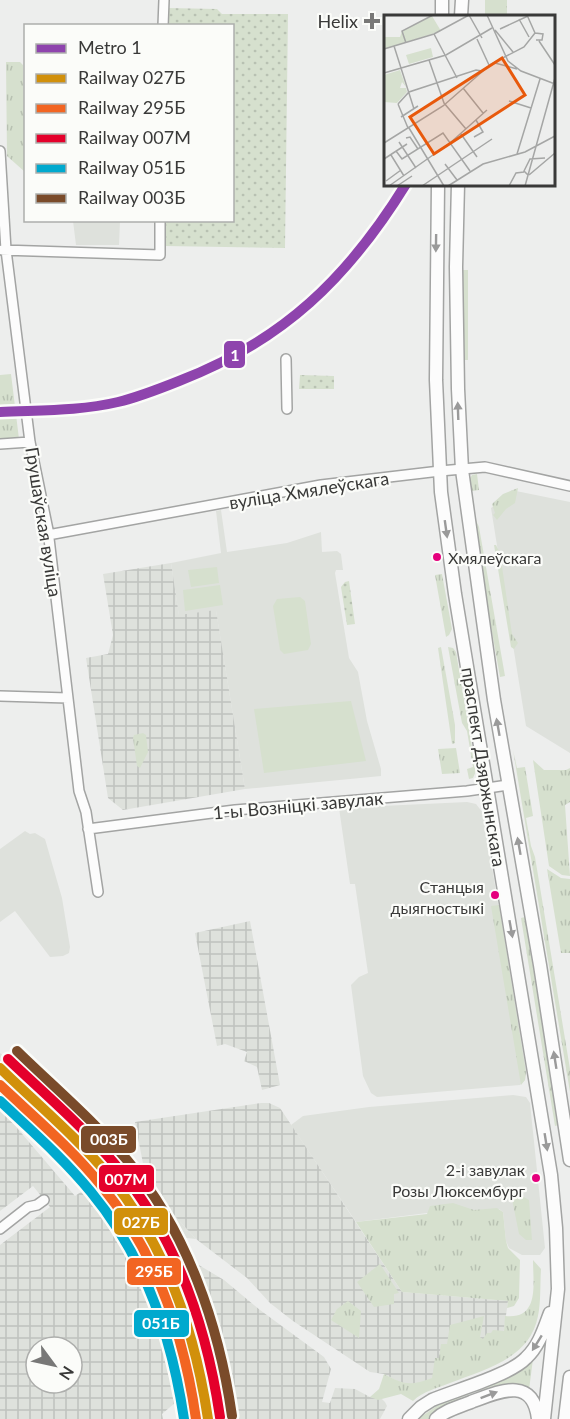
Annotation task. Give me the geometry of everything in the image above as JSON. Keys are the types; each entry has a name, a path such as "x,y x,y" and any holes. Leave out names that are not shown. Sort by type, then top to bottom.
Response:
{"main road":[{"path":"461,15 462,0"},
{"name":"праспект Дзяржынскага","path":"438,186 436,380 441,492 451,568 551,1175 556,1228 558,1289 544,1419"},
{"name":"праспект Дзяржынскага","path":"458,186 456,258 462,470 492,689 566,1103 570,1160"},
{"path":"409,1419 432,1400 519,1365 531,1353 545,1330 558,1289"},
{"path":"565,1419 570,1377"},
{"path":"436,1419 442,1414 500,1391 514,1389 524,1392 531,1398 537,1412 537,1419"}],"street":[{"path":"164,0 164,24"},
{"name":"Грушаўская вуліца","path":"0,151 3,250 30,442 48,535 79,791 86,812 98,892"},
{"path":"3,250 160,255 160,222"},
{"path":"286,359 287,409"},
{"path":"0,444 30,442"},
{"name":"вуліца Хмялеўскага","path":"48,535 321,485 440,471 485,467 570,486"},
{"path":"0,696 68,698"},
{"name":"1-ы Возніцкі завулак","path":"88,829 235,810 488,789 508,785"},
{"path":"0,1229 28,1206 37,1205 44,1200"}],"shaded area":[{"path":"73,222 120,222 119,245 76,245"},
{"path":"516,491 570,502 570,753 526,726 491,508"},
{"path":"221,510 227,552 287,543 321,532 322,552 337,551 341,554 343,570 336,570 335,573 349,658 358,672 381,776 245,789 216,611 179,616 171,563 221,553 216,511"},
{"path":"171,563 179,615 216,610 245,789 123,810 108,798 86,658 108,654 113,635 103,574"},
{"path":"467,802 476,804 483,813 526,1072 525,1080 520,1085 377,1097 371,1093 363,1076 351,985 359,977 368,973 355,884 350,884 339,808"},
{"path":"25,831 30,834 35,833 45,839 62,898 70,947 69,953 63,956 50,957 15,911 0,922 0,849"},
{"path":"250,921 280,1085 262,1090 257,1067 244,1061 247,1052 225,1044 217,1046 195,933"},
{"path":"0,1053 16,1066 115,1169 152,1191 196,1239 131,1232 82,1168 29,1110 0,1083"},
{"path":"513,1095 526,1097 530,1103 545,1248 540,1255 522,1255 509,1248 506,1241 503,1212 499,1209 427,1213 356,1222 291,1125 303,1116 369,1107"},
{"path":"269,1103 280,1108 402,1292 508,1301 501,1351 488,1359 414,1385 403,1384 384,1374 370,1372 293,1321 270,1303 247,1278 196,1239 152,1191 145,1174 135,1122"},
{"path":"0,1108 75,1196 94,1183 131,1232 170,1311 184,1357 190,1390 162,1414 163,1419 0,1419 0,1245 50,1207 33,1186 0,1211"},
{"path":"192,1261 224,1280 260,1310 324,1357 331,1369 322,1402 330,1403 335,1388 355,1389 385,1402 387,1406 380,1419 232,1419 216,1370 209,1361 200,1318 183,1264"}],"green space":[{"path":"485,0 507,0 507,15 485,15"},
{"path":"167,8 217,9 222,14 288,14 285,248 164,246 165,222 234,222 234,24 167,24"},
{"path":"6,62 20,62 23,65 24,171 7,156"},
{"path":"463,270 468,270 468,360 463,360"},
{"path":"11,374 19,439 0,439 0,375"},
{"path":"300,375 334,376 334,389 299,389"},
{"path":"477,474 479,490 472,491 475,518 479,527 505,676 500,677 484,587 469,480 472,475"},
{"path":"518,488 515,503 506,509 497,520 493,515 495,513 492,504 503,494"},
{"path":"494,545 500,553 512,634 518,643 514,649 511,647"},
{"path":"217,567 219,583 191,587 188,570"},
{"path":"442,574 452,629 446,637 435,575"},
{"path":"349,581 355,624 347,625 341,587"},
{"path":"220,585 223,605 185,611 183,590"},
{"path":"300,597 305,601 311,644 308,650 284,654 280,650 273,606 277,599"},
{"path":"441,647 455,725 455,743 452,744 438,648"},
{"path":"448,647 453,648 456,652 476,771 473,778 469,779 467,769 473,767"},
{"path":"351,701 366,761 264,773 254,709"},
{"path":"143,733 146,735 148,752 140,768 137,766 133,738 134,735"},
{"path":"456,748 460,773 442,774 438,749"},
{"path":"513,750 517,768 525,767 533,816 526,818 535,857 570,1069 570,1092"},
{"path":"533,760 544,770 570,768 570,802 565,805 570,876 562,875 549,866"},
{"path":"547,869 561,878 570,879 570,953 561,953"},
{"path":"499,905 526,1072 525,1080 521,1085 491,906"},
{"path":"525,917 559,1125 555,1126 521,918"},
{"path":"510,1189 529,1200 532,1240 526,1240 519,1234"},
{"path":"453,1203 474,1210 497,1208 503,1212 508,1248 520,1260 519,1298 514,1306 507,1308 508,1301 402,1292 356,1222 427,1214 430,1206"},
{"path":"533,1260 541,1269 538,1316 526,1343 516,1352 491,1367 431,1390 413,1401 401,1394 378,1400 370,1397 379,1389 384,1374 408,1383 432,1378 435,1358 439,1358 441,1344 447,1344 450,1325 484,1316 480,1337 483,1339 493,1330 504,1331 505,1316 516,1316 529,1306 533,1289"},
{"path":"380,1264 399,1293 394,1294 394,1304 374,1307 357,1282"},
{"path":"348,1301 361,1311 359,1338 331,1320 337,1309"},
{"path":"533,1359 529,1390 516,1384 495,1386 456,1400 429,1419 418,1419 438,1405"}],"railway":[{"path":"0,1061 99,1159 142,1214 160,1243 175,1275 197,1335 212,1392 222,1419"}],"metro line":[{"name":"1","path":"0,412 74,409 126,400 179,381 250,347 310,303 336,277 361,249 405,186"}],"rail line":[{"name":"003Б","path":"17,1051 127,1160 167,1217 197,1280 209,1314 219,1348 232,1416"},
{"name":"007М","path":"8,1059 106,1154 139,1196 157,1225 173,1255 198,1318 220,1417"},
{"name":"027Б","path":"0,1068 97,1162 130,1204 147,1232 162,1261 186,1322 208,1419"},
{"name":"295Б","path":"0,1085 89,1171 120,1211 137,1238 152,1266 175,1325 184,1356 196,1419"},
{"name":"051Б","path":"0,1101 81,1180 110,1217 126,1243 141,1271 163,1328 172,1358 184,1419"}],"place":[{"name":"Helix","path":"372,21"},
{"name":"Хмялеўскага","path":"437,557"},
{"name":"Станцыя дыягностыкі","path":"495,895"},
{"name":"2-і завулак Розы Люксембург","path":"536,1178"}]}
